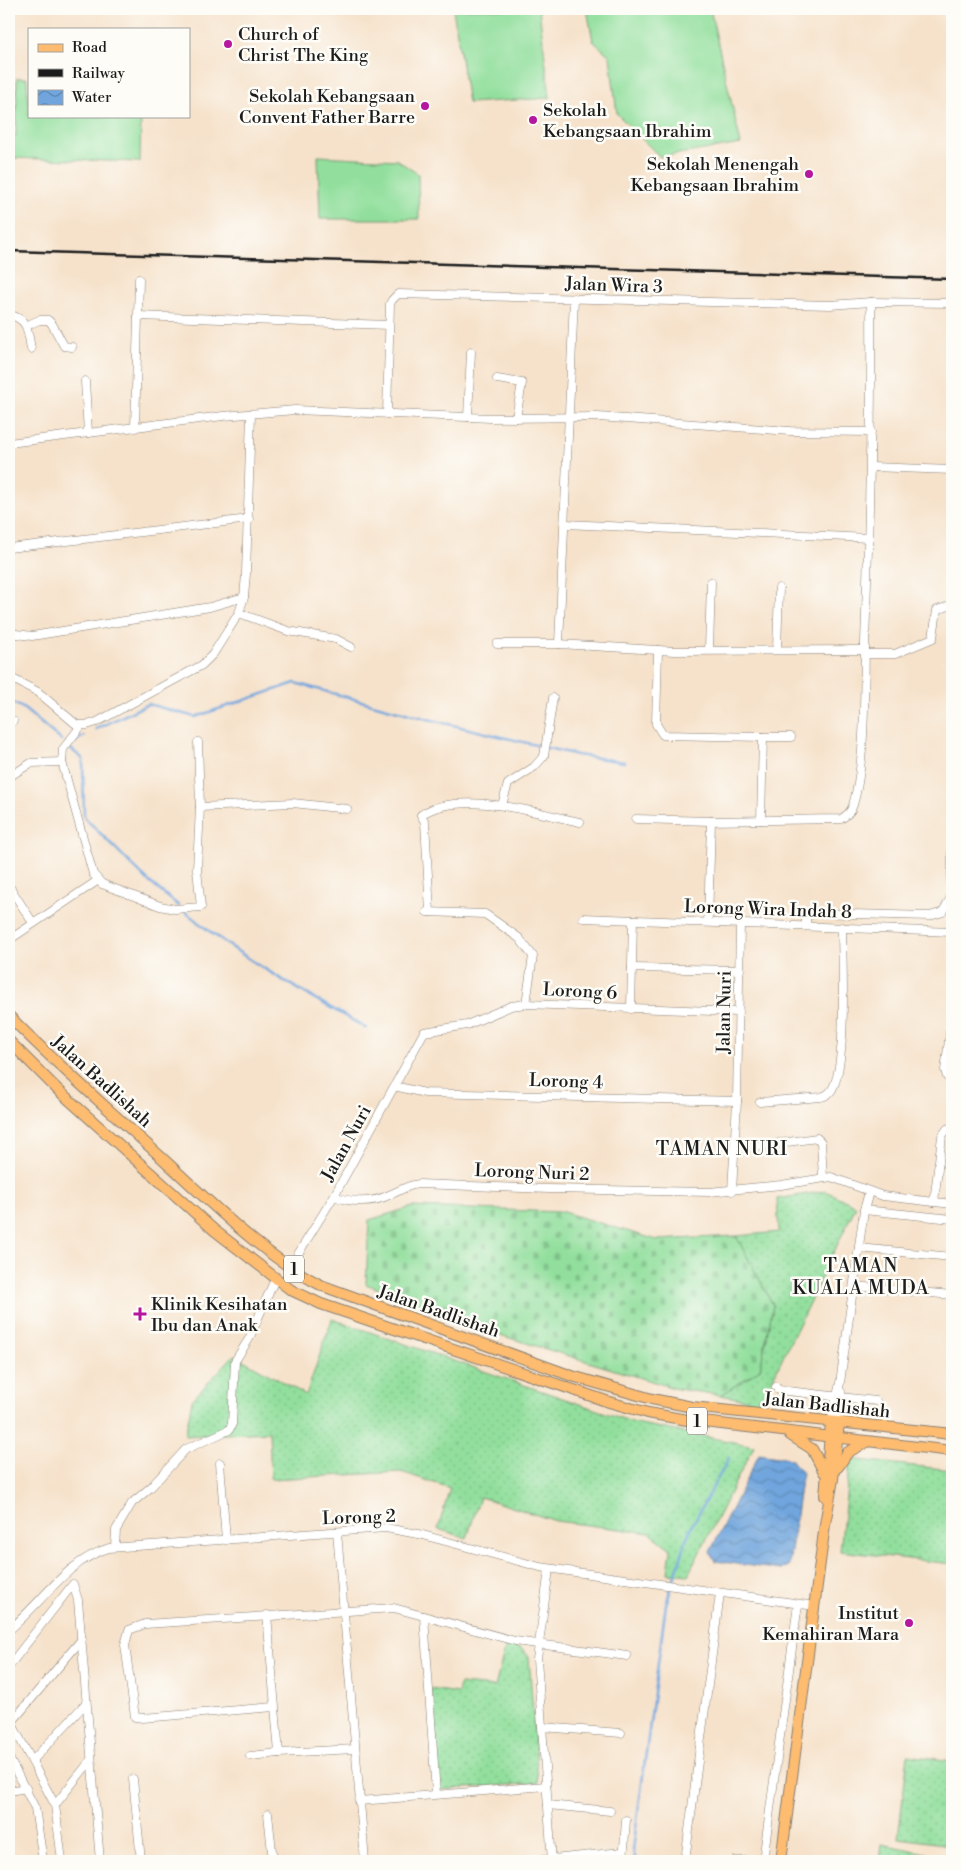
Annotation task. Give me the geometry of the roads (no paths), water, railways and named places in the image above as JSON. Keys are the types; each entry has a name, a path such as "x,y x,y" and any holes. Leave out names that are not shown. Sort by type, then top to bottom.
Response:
{"main road":[{"name":"Jalan Badlishah","path":"9,1016 70,1076 222,1212 290,1267 312,1280 360,1301 572,1376 652,1399 692,1407 952,1434"},
{"name":"Jalan Badlishah","path":"9,1042 56,1089 214,1230 275,1279 291,1290 321,1304 633,1410 664,1417 952,1451"},
{"path":"568,1389 572,1376"},
{"path":"781,1861 825,1524 835,1423"},
{"path":"784,1432 812,1449 829,1478"},
{"path":"829,1478 844,1455 868,1442"}],"street":[{"path":"135,428 139,279"},
{"name":"Jalan Wira 3","path":"387,414 389,325 392,300 404,293 830,305 871,302 952,303"},
{"path":"559,644 574,298"},
{"path":"636,819 711,821 841,819 850,812 856,791 860,762 865,652 871,467 871,302"},
{"path":"9,316 19,318 26,326 31,348"},
{"path":"138,316 389,325"},
{"path":"26,326 39,320 48,320 64,346 72,347"},
{"path":"468,417 471,352"},
{"path":"497,379 522,383 516,418"},
{"path":"85,381 88,433"},
{"path":"9,443 295,410 468,417 568,417 790,431 871,432"},
{"path":"9,677 38,692 74,723 81,726 97,722 194,671 213,654 239,613 244,597 249,519 250,414"},
{"path":"871,467 952,470"},
{"path":"9,548 249,519"},
{"path":"565,524 869,538"},
{"path":"709,650 711,582"},
{"path":"778,649 779,588"},
{"path":"9,630 16,634 32,636 210,607 244,597"},
{"path":"497,644 559,644 658,650 778,649 895,654 933,638 937,610 952,604"},
{"path":"239,613 288,631 336,639 351,647"},
{"path":"658,650 656,724 663,735 791,737"},
{"path":"502,806 508,784 539,763 546,751 552,698"},
{"path":"81,726 63,749 62,762 88,858 97,881 160,906 175,909 201,907 197,870 200,807 198,742"},
{"path":"761,820 763,737"},
{"path":"9,777 31,763 62,762"},
{"path":"200,807 294,803 347,809"},
{"path":"526,1004 532,956 519,938 486,914 429,912 424,822 421,815 430,808 442,805 502,806 580,822"},
{"path":"708,922 711,821"},
{"path":"806,926 806,917 813,913 930,916 943,912 951,897 952,843"},
{"path":"9,940 97,881"},
{"path":"9,886 33,923"},
{"name":"Lorong Wira Indah 8","path":"584,918 952,932"},
{"path":"632,1009 633,920"},
{"name":"Jalan Nuri","path":"732,1190 737,1101 740,923"},
{"path":"760,1102 821,1097 827,1095 833,1087 841,1042 842,927"},
{"path":"632,968 740,970"},
{"name":"Lorong 6","path":"424,1032 467,1025 511,1006 526,1004 739,1012"},
{"path":"952,1018 951,1039 945,1070 947,1077 952,1080"},
{"name":"Jalan Nuri","path":"290,1267 334,1196 424,1032"},
{"name":"Lorong 4","path":"394,1086 425,1093 737,1101"},
{"path":"934,1202 942,1136 947,1129 952,1127"},
{"path":"735,1149 817,1138 821,1142 823,1178"},
{"name":"Lorong Nuri 2","path":"334,1196 354,1200 377,1199 408,1185 419,1184 674,1192 732,1190 836,1178 869,1192 952,1204"},
{"path":"835,1423 858,1248 869,1192"},
{"path":"864,1210 952,1220"},
{"path":"858,1248 952,1257"},
{"path":"115,1547 116,1530 132,1503 151,1487 186,1449 229,1430 232,1424 235,1361 249,1339 275,1279"},
{"path":"854,1286 952,1295"},
{"path":"776,1387 779,1390 876,1401"},
{"path":"220,1463 226,1540"},
{"name":"Lorong 2","path":"9,1630 30,1612 57,1580 102,1550 115,1547 396,1528 549,1569 814,1606"},
{"path":"337,1532 365,1861"},
{"path":"549,1569 538,1646 552,1860"},
{"path":"9,1666 73,1584 78,1600 82,1640 100,1861"},
{"path":"685,1861 720,1593"},
{"path":"763,1860 798,1604"},
{"path":"274,1707 143,1718 135,1716 125,1644 129,1630 135,1625 394,1608 538,1646 627,1656"},
{"path":"267,1615 279,1753"},
{"path":"424,1616 436,1794"},
{"path":"62,1861 55,1805 33,1760 10,1720 82,1640"},
{"path":"33,1760 86,1703"},
{"path":"542,1726 620,1733"},
{"path":"250,1756 354,1749"},
{"path":"9,1758 26,1788 38,1816 43,1861"},
{"path":"55,1805 91,1760"},
{"path":"133,1780 141,1861"},
{"path":"359,1801 546,1786"},
{"path":"9,1791 26,1788"},
{"path":"548,1805 610,1811"},
{"path":"268,1814 273,1861"},
{"path":"623,1861 622,1852 626,1820"},
{"path":"533,1861 622,1852"},
{"path":"736,1861 781,1861"}],"water":[{"path":"759,1454 791,1459 802,1473 789,1565 781,1570 715,1561 710,1552"}],"waterway":[{"path":"96,729 148,704 195,717 295,683 424,718 577,755 624,762"},
{"path":"9,701 23,708 61,740"},
{"path":"71,744 84,736"},
{"path":"67,746 83,759 84,817 148,881 179,906"},
{"path":"183,910 248,958 366,1028"},
{"path":"636,1861 633,1850 666,1604 690,1529 729,1458"}],"railway":[{"path":"9,251 952,279"}],"place":[{"name":"Church of Christ The King","path":"228,44"},
{"name":"Sekolah Kebangsaan Convent Father Barre","path":"425,106"},
{"name":"Sekolah Kebangsaan Ibrahim","path":"533,120"},
{"name":"Sekolah Menengah Kebangsaan Ibrahim","path":"809,174"},
{"name":"Klinik Kesihatan Ibu dan Anak","path":"140,1314"},
{"name":"Institut Kemahiran Mara","path":"909,1623"}],"district":[{"name":"TAMAN NURI","path":"722,1148"},
{"name":"TAMAN KUALA MUDA","path":"861,1276"}]}
